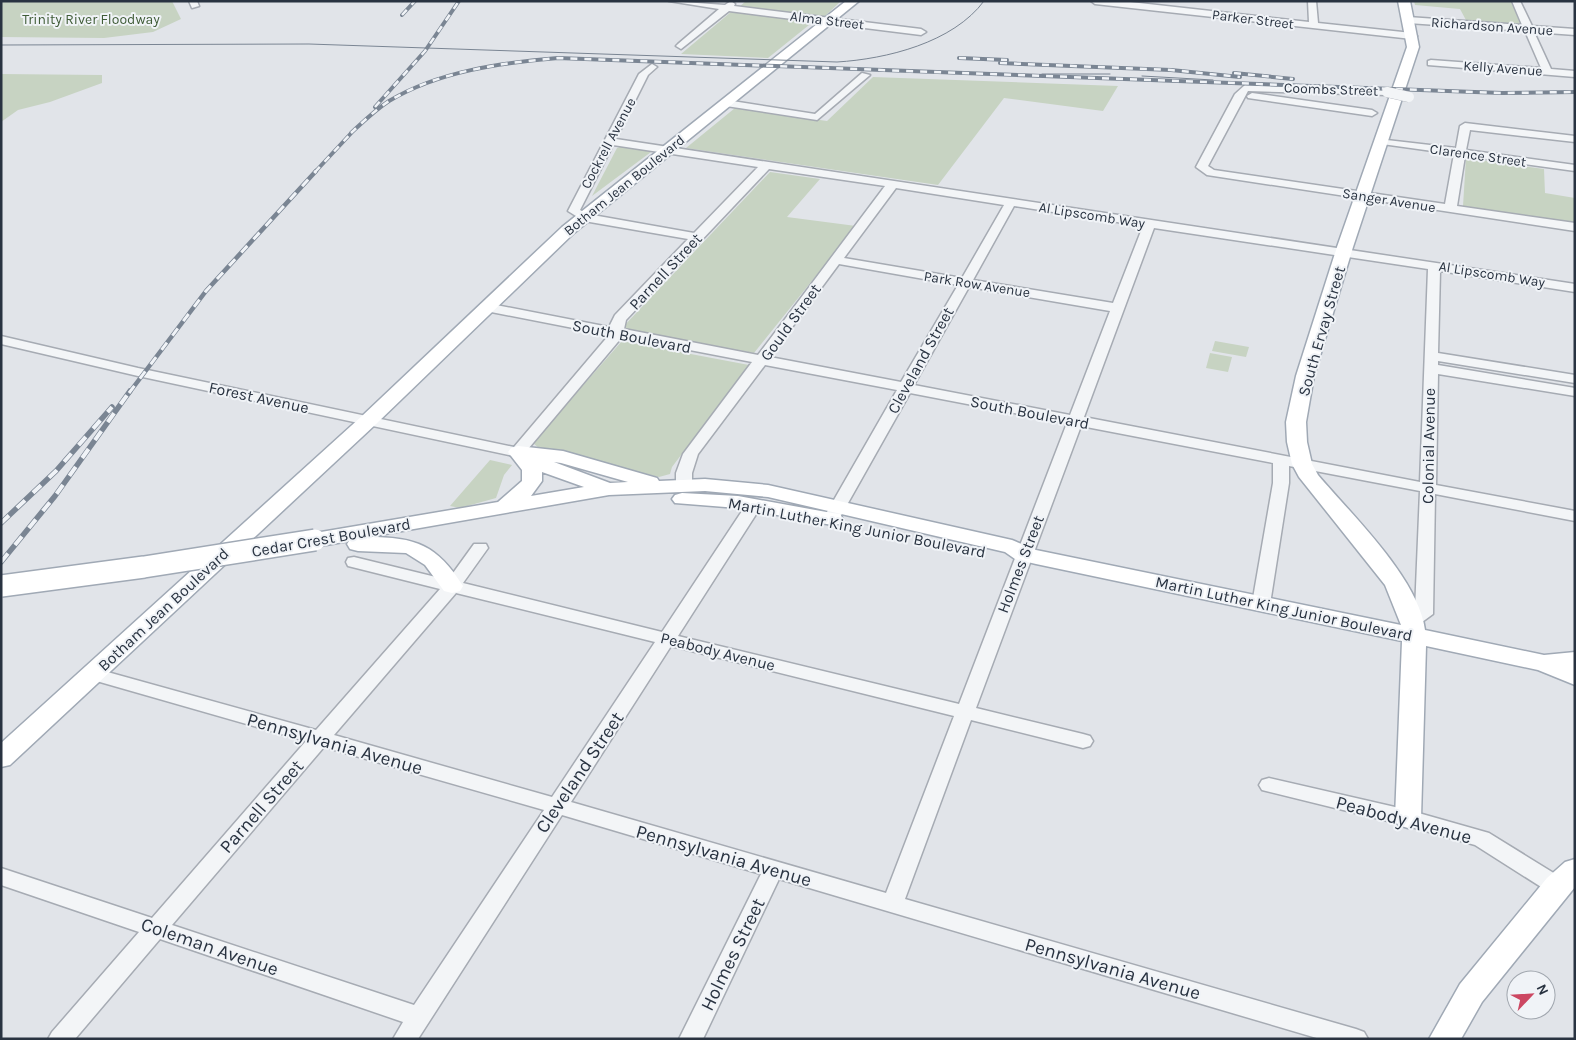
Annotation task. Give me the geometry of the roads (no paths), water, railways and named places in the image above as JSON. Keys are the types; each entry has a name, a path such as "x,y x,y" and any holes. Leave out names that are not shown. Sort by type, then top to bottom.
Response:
{"main road":[{"name":"Botham Jean Boulevard","path":"1,758 369,420 486,308 584,218 853,1"},
{"name":"South Ervay Street","path":"1404,1 1413,47 1309,358 1296,422 1297,442 1302,464 1321,495 1384,567 1396,584 1413,628"},
{"path":"518,452 563,457 660,486"},
{"path":"518,452 531,460 609,490 630,501"},
{"path":"503,507 524,493 530,486 533,478 532,470 518,452"},
{"path":"590,464 605,477 609,490"},
{"name":"Martin Luther King Junior Boulevard","path":"660,486 726,486 768,491 835,513 1008,558 1023,554 1261,604 1413,628 1544,663 1575,678"},
{"name":"Cedar Crest Boulevard","path":"1,594 103,582 314,546 503,507 609,490 660,486"},
{"path":"583,506 609,490"},
{"name":"Martin Luther King Junior Boulevard","path":"630,501 688,499 835,513"},
{"name":"Cedar Crest Boulevard","path":"1,586 314,546 356,553 583,506 630,501"},
{"path":"356,553 389,544 415,548 438,563 452,586"},
{"path":"1408,818 1413,628"},
{"name":"Martin Luther King Junior Boulevard","path":"1544,663 1575,660"},
{"path":"1444,1039 1471,993 1566,878"}],"street":[{"name":"Alma Street","path":"673,1 921,32"},
{"path":"681,46 734,1"},
{"name":"Parker Street","path":"1095,1 1412,36"},
{"path":"1197,13 1199,1"},
{"path":"1312,1 1314,26"},
{"path":"1516,1 1547,72"},
{"name":"Richardson Avenue","path":"1408,20 1575,32"},
{"name":"Kelly Avenue","path":"1432,63 1575,74"},
{"name":"Cockrell Avenue","path":"584,218 574,211 574,208 644,74 652,67"},
{"path":"726,103 817,117 865,75"},
{"name":"Coombs Street","path":"1240,94 1245,88 1252,87 1387,92 1409,97"},
{"path":"1240,94 1372,113"},
{"name":"Sanger Avenue","path":"1240,94 1202,167 1204,170 1363,197 1575,227"},
{"path":"1450,210 1462,153 1465,126 1575,139"},
{"name":"Al Lipscomb Way","path":"609,141 1150,224 1344,251 1575,288"},
{"name":"Clarence Street","path":"1382,141 1575,168"},
{"name":"Parnell Street","path":"518,452 618,334 616,326 620,318 766,165"},
{"name":"Gould Street","path":"684,485 688,461 893,184"},
{"name":"Cleveland Street","path":"835,513 904,388 1011,202"},
{"path":"584,218 697,237"},
{"name":"Holmes Street","path":"892,904 1023,554 1150,224"},
{"name":"Park Row Avenue","path":"836,260 1117,308"},
{"name":"Colonial Avenue","path":"1413,628 1424,614 1434,265"},
{"name":"South Boulevard","path":"486,308 1575,516"},
{"name":"Forest Avenue","path":"1,340 138,372 518,452"},
{"path":"1430,362 1575,380"},
{"path":"1430,362 1575,392"},
{"path":"1261,604 1281,483 1281,460"},
{"name":"Cleveland Street","path":"405,1039 754,505"},
{"name":"Parnell Street","path":"60,1039 452,586 480,548"},
{"name":"Peabody Avenue","path":"452,586 1083,740"},
{"name":"Pennsylvania Avenue","path":"93,674 558,806 1356,1039"},
{"name":"Peabody Avenue","path":"1269,785 1408,818 1482,839 1566,878"},
{"name":"Holmes Street","path":"691,1039 773,870"},
{"name":"Coleman Avenue","path":"1,876 419,1017"}],"tram line":[{"path":"1,45 309,44 837,62 897,52 937,38 971,16 984,1"},
{"path":"1042,74 1110,74"},
{"path":"1142,76 1213,80"}],"railway":[{"path":"402,15 415,1"},
{"path":"375,107 425,51 459,1"},
{"path":"353,131 389,101 428,82 471,70 558,58 1502,93 1575,92"},
{"path":"959,58 1007,60"},
{"path":"1000,63 1171,70 1240,77"},
{"path":"1234,73 1293,79"},
{"path":"315,172 353,131"},
{"path":"129,393 206,291 316,171"},
{"path":"1,562 55,496 130,391"},
{"path":"1,523 56,471 112,407"}],"park label":[{"name":"Trinity River Floodway","path":"91,19"}]}
